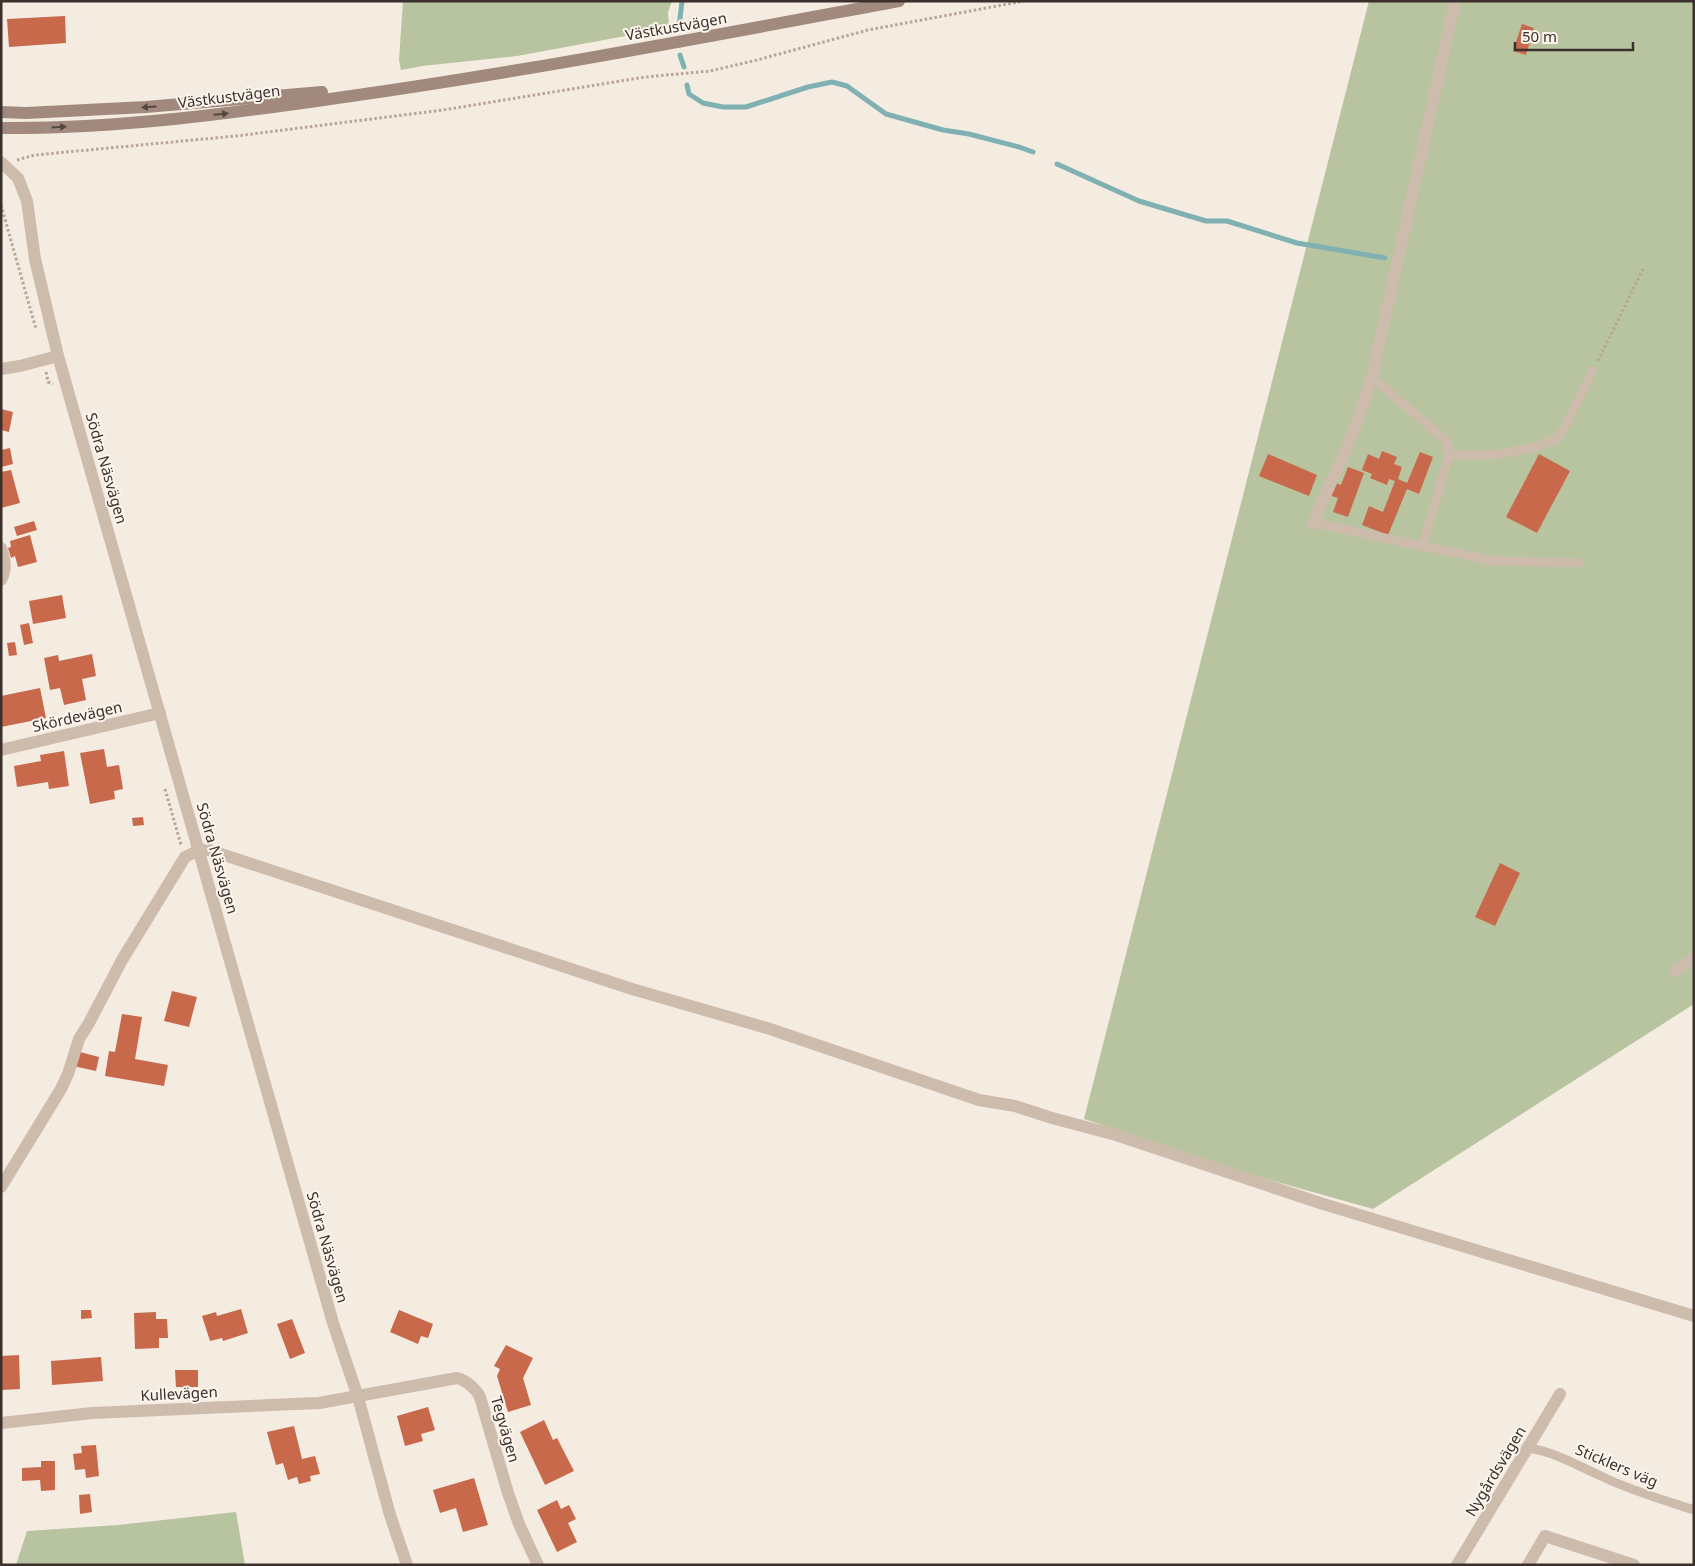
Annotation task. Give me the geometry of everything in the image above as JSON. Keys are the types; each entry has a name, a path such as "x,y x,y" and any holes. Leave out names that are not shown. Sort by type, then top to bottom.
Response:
{"main road":[{"name":"Västkustvägen","path":"1,128 98,125 234,113 459,81 668,45 899,1"},
{"name":"Västkustvägen","path":"1,112 26,113 146,107 459,81"}],"street":[{"path":"1313,523 1356,426 1372,377 1455,1"},
{"name":"Södra Näsvägen","path":"4,164 18,178 27,201 36,259 58,356 333,1323 358,1397 390,1515 407,1565"},
{"path":"1,369 58,356"},
{"path":"1,548 5,565 5,572 1,580"},
{"name":"Skördevägen","path":"1,750 160,713"},
{"path":"1,1187 61,1089 68,1074 79,1039 122,960 185,857 198,850 209,850 632,989 767,1028 979,1100 1015,1106 1116,1135 1297,1196 1694,1316"},
{"path":"1675,971 1694,958"},
{"name":"Tegvägen","path":"358,1397 457,1378 462,1379 478,1392 508,1493 519,1524 538,1565"},
{"name":"Nygårdsvägen","path":"1457,1565 1560,1394"},
{"name":"Kullevägen","path":"1,1423 92,1413 319,1404 358,1397"},
{"path":"1528,1565 1545,1536 1634,1565"}],"lane":[{"path":"1448,455 1494,455 1533,448 1556,439 1566,425 1593,370"},
{"path":"1372,377 1446,441 1448,455 1422,547"},
{"path":"1313,523 1495,561 1579,563"},
{"name":"Sticklers väg","path":"1528,1448 1543,1450 1562,1457 1604,1478 1694,1510"}],"path":[{"path":"4,164 35,154 236,136 443,110 645,77 710,71 868,30 1024,1"},
{"path":"1593,370 1644,267"}],"green space":[{"path":"403,1 672,1 668,12 669,28 517,56 401,70 399,60"},
{"path":"1369,1 1694,1 1694,1004 1373,1209 1245,1173 1084,1119"},
{"path":"236,1512 245,1565 16,1565 27,1531 118,1525"}],"building":[{"path":"65,16 66,43 9,47 7,19"},
{"path":"1522,24 1534,28 1526,55 1513,51"},
{"path":"1,409 13,412 9,432 1,430"},
{"path":"10,448 13,464 1,467 1,450"},
{"path":"1382,451 1397,457 1394,464 1402,467 1398,479 1407,483 1420,452 1433,457 1419,494 1407,489 1388,535 1362,525 1369,506 1383,512 1395,481 1389,479 1387,485 1370,478 1372,474 1362,470 1368,454 1379,459"},
{"path":"1268,454 1317,475 1309,496 1259,476"},
{"path":"1539,454 1570,471 1537,533 1506,517"},
{"path":"1348,467 1364,473 1348,517 1333,512 1338,498 1328,495 1333,482 1341,485"},
{"path":"11,470 20,503 1,508 1,472"},
{"path":"34,521 37,530 17,536 14,527"},
{"path":"30,535 37,562 18,567 15,556 11,558 8,548 11,547 10,541"},
{"path":"62,595 66,618 33,624 29,601"},
{"path":"29,623 33,643 24,645 20,625"},
{"path":"15,642 17,655 9,656 7,643"},
{"path":"92,654 96,676 82,679 86,700 64,705 60,688 50,690 44,658 58,655 59,661"},
{"path":"40,688 46,718 1,727 1,696"},
{"path":"104,749 107,767 119,765 123,789 114,791 115,799 90,804 80,753"},
{"path":"64,751 69,786 49,789 48,782 17,787 14,766 41,761 40,755"},
{"path":"143,817 144,825 133,826 132,818"},
{"path":"1500,863 1520,873 1495,926 1475,917"},
{"path":"172,991 197,997 189,1027 164,1021"},
{"path":"122,1014 142,1017 135,1059 168,1065 164,1086 105,1076 109,1051 115,1052"},
{"path":"76,1051 99,1057 96,1071 73,1066"},
{"path":"241,1309 248,1333 223,1341 222,1338 210,1341 202,1316 216,1312 217,1316"},
{"path":"81,1310 91,1310 92,1318 81,1319"},
{"path":"399,1310 433,1324 428,1338 421,1336 418,1344 390,1332"},
{"path":"156,1312 156,1319 167,1319 168,1338 159,1338 159,1348 135,1349 134,1313"},
{"path":"292,1319 305,1353 290,1359 277,1324"},
{"path":"506,1345 533,1358 523,1378 531,1405 508,1412 497,1376 500,1369 494,1366"},
{"path":"19,1355 20,1389 1,1390 1,1356"},
{"path":"101,1357 103,1381 52,1385 51,1361"},
{"path":"175,1370 198,1370 198,1387 176,1387"},
{"path":"428,1407 435,1430 421,1434 423,1441 405,1446 397,1416"},
{"path":"544,1420 553,1440 557,1438 574,1471 545,1485 520,1432"},
{"path":"294,1426 302,1459 315,1456 320,1474 310,1476 311,1481 299,1484 297,1477 288,1480 283,1463 276,1465 267,1432"},
{"path":"96,1445 99,1476 86,1478 85,1469 75,1470 73,1454 82,1453 81,1446"},
{"path":"41,1461 55,1461 55,1490 41,1491 40,1480 22,1481 22,1468 41,1467"},
{"path":"474,1478 488,1525 463,1532 456,1508 440,1513 433,1490"},
{"path":"90,1494 92,1512 80,1514 79,1495"},
{"path":"557,1500 561,1509 569,1505 576,1519 568,1523 577,1542 557,1552 537,1510"}],"waterway":[{"path":"679,27 682,1"},
{"path":"680,55 684,67"},
{"path":"687,85 689,94 703,103 723,107 746,107 808,87 832,82 847,86 886,114 1033,152"},
{"path":"1057,164 1139,201 1206,221 1227,221 1297,243 1385,258"}]}
